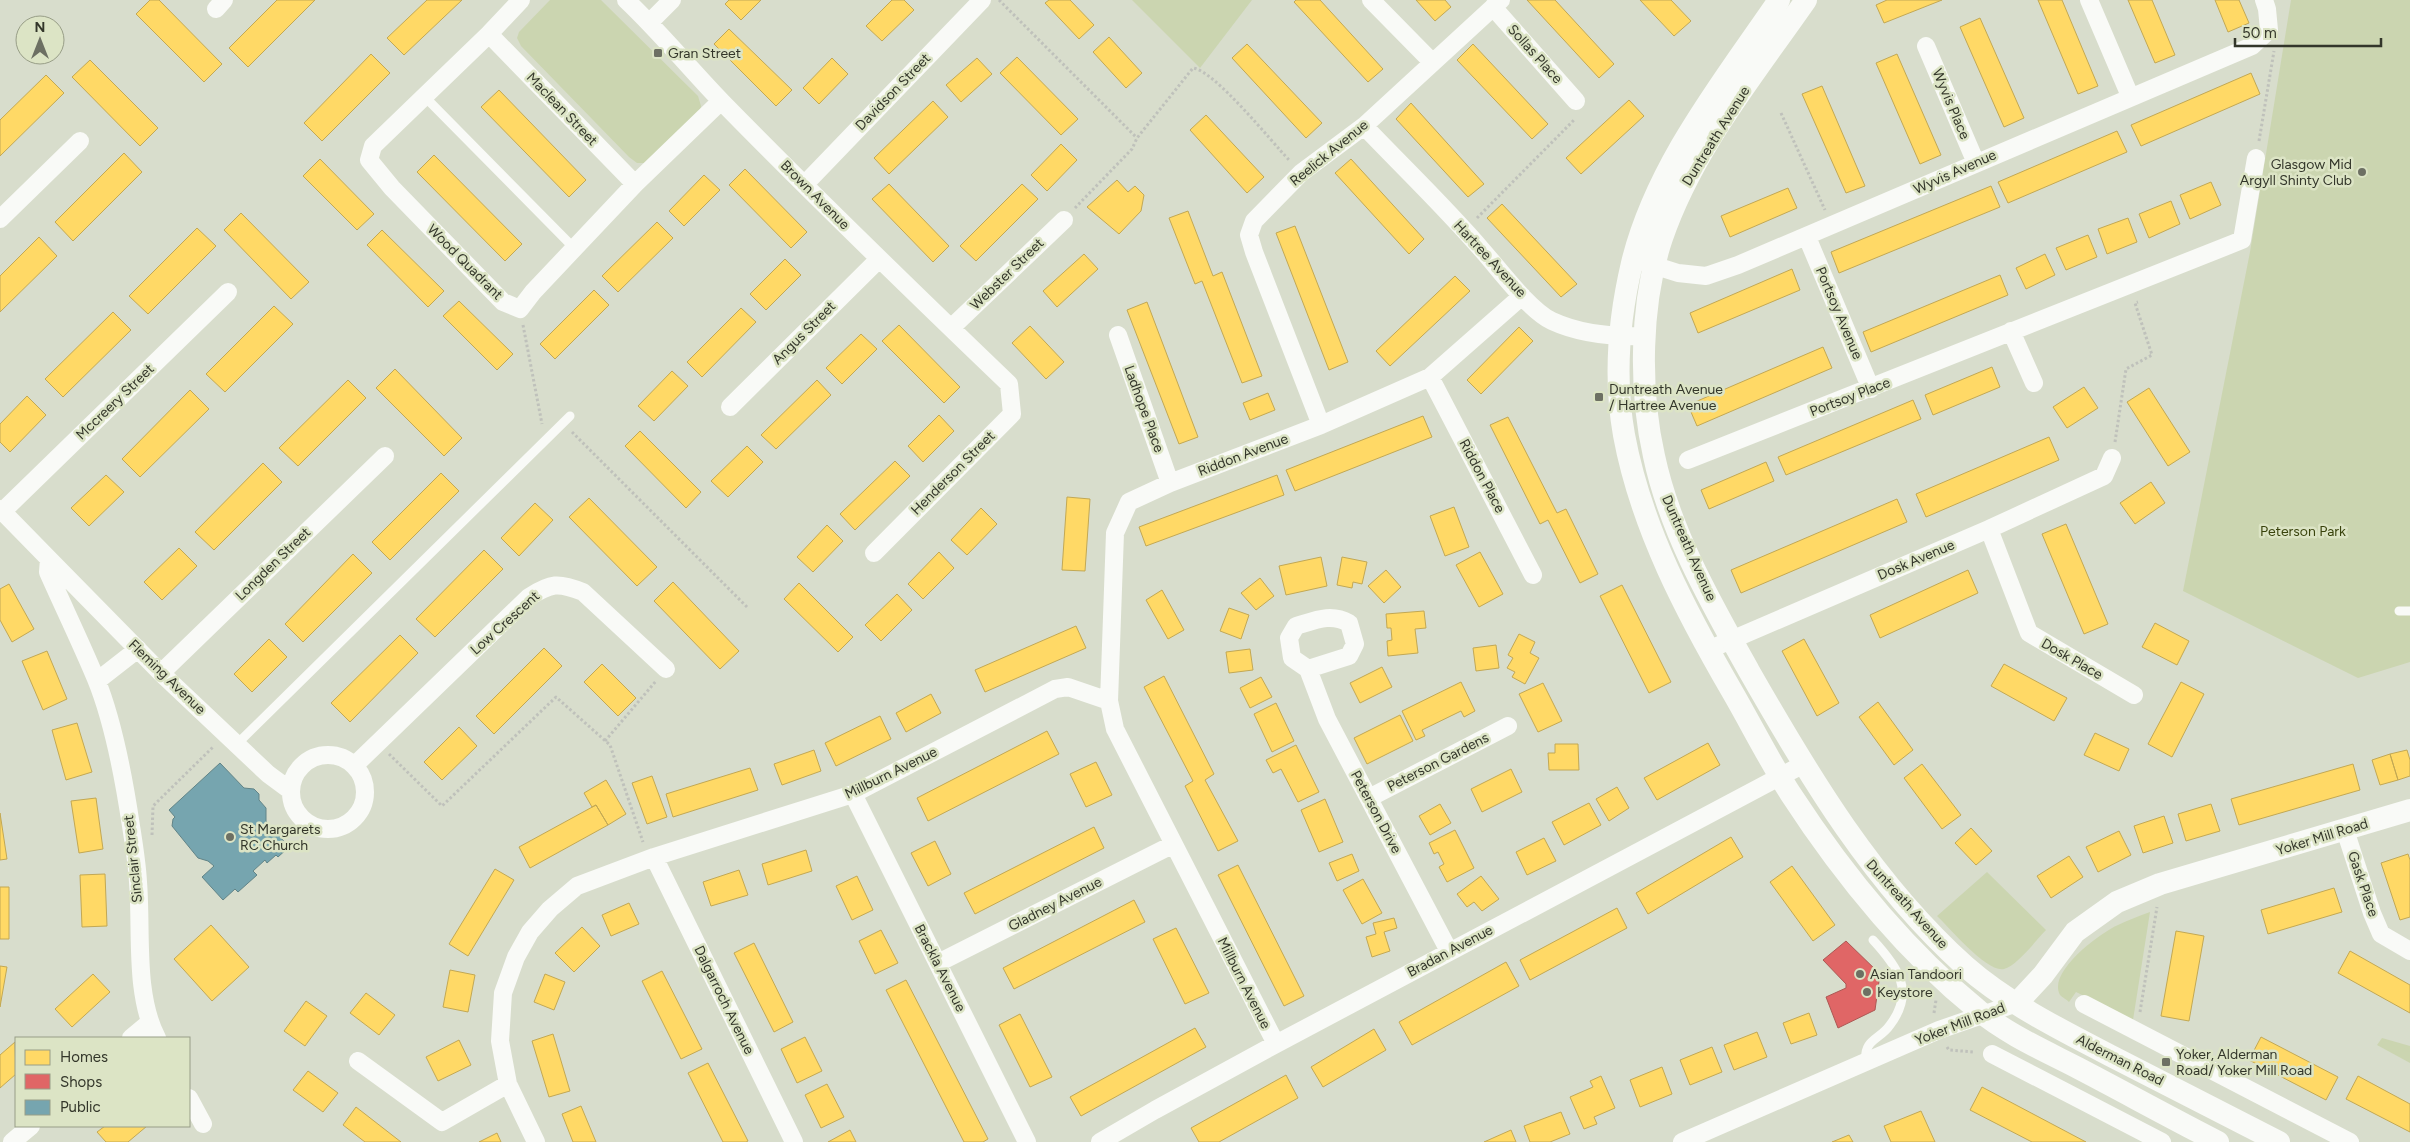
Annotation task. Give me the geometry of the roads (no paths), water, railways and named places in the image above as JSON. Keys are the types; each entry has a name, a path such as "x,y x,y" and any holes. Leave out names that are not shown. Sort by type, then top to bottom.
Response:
{"street":[{"name":"Wood Quadrant","path":"521,0 489,34 373,146 369,160 392,188 503,302 520,309 574,248"},
{"name":"Brown Avenue","path":"626,0 650,22 721,101 879,259 1009,384"},
{"path":"650,22 672,0"},
{"name":"Davidson Street","path":"805,184 982,0"},
{"path":"1371,0 1432,62"},
{"name":"Duntreath Avenue","path":"1779,0 1685,141 1660,187 1633,259 1620,337 1622,416 1636,484 1656,542 1708,650 1780,776 1839,864 1868,900 1950,986 1982,1014"},
{"name":"Duntreath Avenue","path":"1806,0 1706,146 1680,194 1662,239 1654,265 1648,297 1645,336 1645,386 1649,428 1660,480 1680,536 1732,640 1802,764 1864,855 1891,890 1968,968 2017,1003"},
{"path":"2090,0 2130,96"},
{"name":"Wyvis Avenue","path":"1633,259 1678,273 1706,276 1807,237 2130,96 2252,46 2269,30 2264,0"},
{"name":"Reelick Avenue","path":"1321,425 1249,235 1254,221 1301,173 1364,126 1497,4"},
{"name":"Sollas Place","path":"1497,4 1576,101"},
{"name":"Maclean Street","path":"489,34 635,184"},
{"name":"Wyvis Place","path":"1926,46 1976,163"},
{"path":"574,248 635,184 721,101"},
{"name":"Hartree Avenue","path":"1364,126 1464,231 1522,296 1550,320 1577,330 1620,337 1645,336"},
{"path":"0,219 80,141"},
{"name":"Portsoy Place","path":"1688,460 1871,389 2011,331 2242,240 2256,158"},
{"name":"Webster Street","path":"951,328 1064,220"},
{"name":"Portsoy Avenue","path":"1807,237 1871,389"},
{"name":"Angus Street","path":"730,407 879,259"},
{"name":"Mccreery Street","path":"1,510 228,292"},
{"name":"Riddon Avenue","path":"1109,701 1115,533 1129,502 1170,483 1321,425 1430,377 1522,296"},
{"path":"2011,331 2034,383"},
{"name":"Ladhope Place","path":"1118,335 1170,483"},
{"name":"Riddon Place","path":"1430,377 1533,575"},
{"name":"Henderson Street","path":"874,553 1012,414 1009,384"},
{"name":"Longden Street","path":"161,673 384,456"},
{"name":"Dosk Avenue","path":"1708,650 1989,529 2104,476 2112,458"},
{"path":"1,510 49,559"},
{"name":"Dosk Place","path":"1989,529 2028,633 2134,695"},
{"name":"Fleming Avenue","path":"49,559 161,673 268,774 290,791"},
{"name":"Sinclair Street","path":"49,559 48,572 97,681 124,783 138,883 139,952 149,1023 156,1037"},
{"name":"Low Crescent","path":"355,765 529,597 549,584 568,586 583,592 666,669"},
{"path":"97,681 138,649"},
{"name":"Peterson Drive","path":"1308,670 1327,719 1449,951"},
{"name":"Millburn Avenue","path":"536,1142 508,1084 500,1041 503,993 516,957 530,932 550,909 578,886 652,858 853,794 1055,689 1068,687 1109,701 1115,729 1172,845 1276,1044"},
{"name":"Peterson Gardens","path":"1369,798 1508,726"},
{"path":"324,755 341,757 355,765 363,776 366,786 364,806 347,825 323,830 302,820 292,803 290,791 295,774 307,761 324,755"},
{"name":"Bradan Avenue","path":"1100,1142 1276,1044 1802,764"},
{"name":"Brackla Avenue","path":"853,794 1027,1142"},
{"name":"Yoker Mill Road","path":"1682,1142 1939,1030 2017,1003 2043,976 2075,932 2117,902 2160,884 2410,810"},
{"name":"Gask Place","path":"2345,830 2369,905 2382,934 2410,951"},
{"name":"Gladney Avenue","path":"938,963 1172,845"},
{"name":"Dalgarroch Avenue","path":"652,858 794,1142"},
{"name":"Alderman Road","path":"2017,1003 2051,1025 2279,1142"},
{"path":"2084,1004 2350,1142"},
{"name":"Alderman Road","path":"1982,1014 2039,1048 2218,1142"},
{"path":"132,1037 149,1023"},
{"path":"1992,1054 2162,1142"},
{"path":"358,1061 442,1122 508,1084"},
{"name":"Alderman Road","path":"2089,1103 2102,1081"},
{"path":"190,1100 202,1124"},
{"path":"12,1142 30,1127"}],"lane":[{"path":"425,97 574,248"},
{"path":"232,739 457,529 545,438 570,416"},
{"path":"2399,611 2410,611"},
{"path":"1866,1062 1865,1052 1871,1042 1890,1026 1901,1004 1902,979 1891,959 1872,940"}],"place":[{"name":"Gran Street","path":"658,53"},
{"name":"Glasgow Mid Argyll Shinty Club","path":"2362,172"},
{"name":"Duntreath Avenue / Hartree Avenue","path":"1599,397"},
{"name":"St Margarets RC Church","path":"230,837"},
{"name":"Asian Tandoori","path":"1860,974"},
{"name":"Keystore","path":"1867,992"},
{"name":"Yoker, Alderman Road/ Yoker Mill Road","path":"2166,1062"}],"park label":[{"name":"Peterson Park","path":"2303,531"}]}
